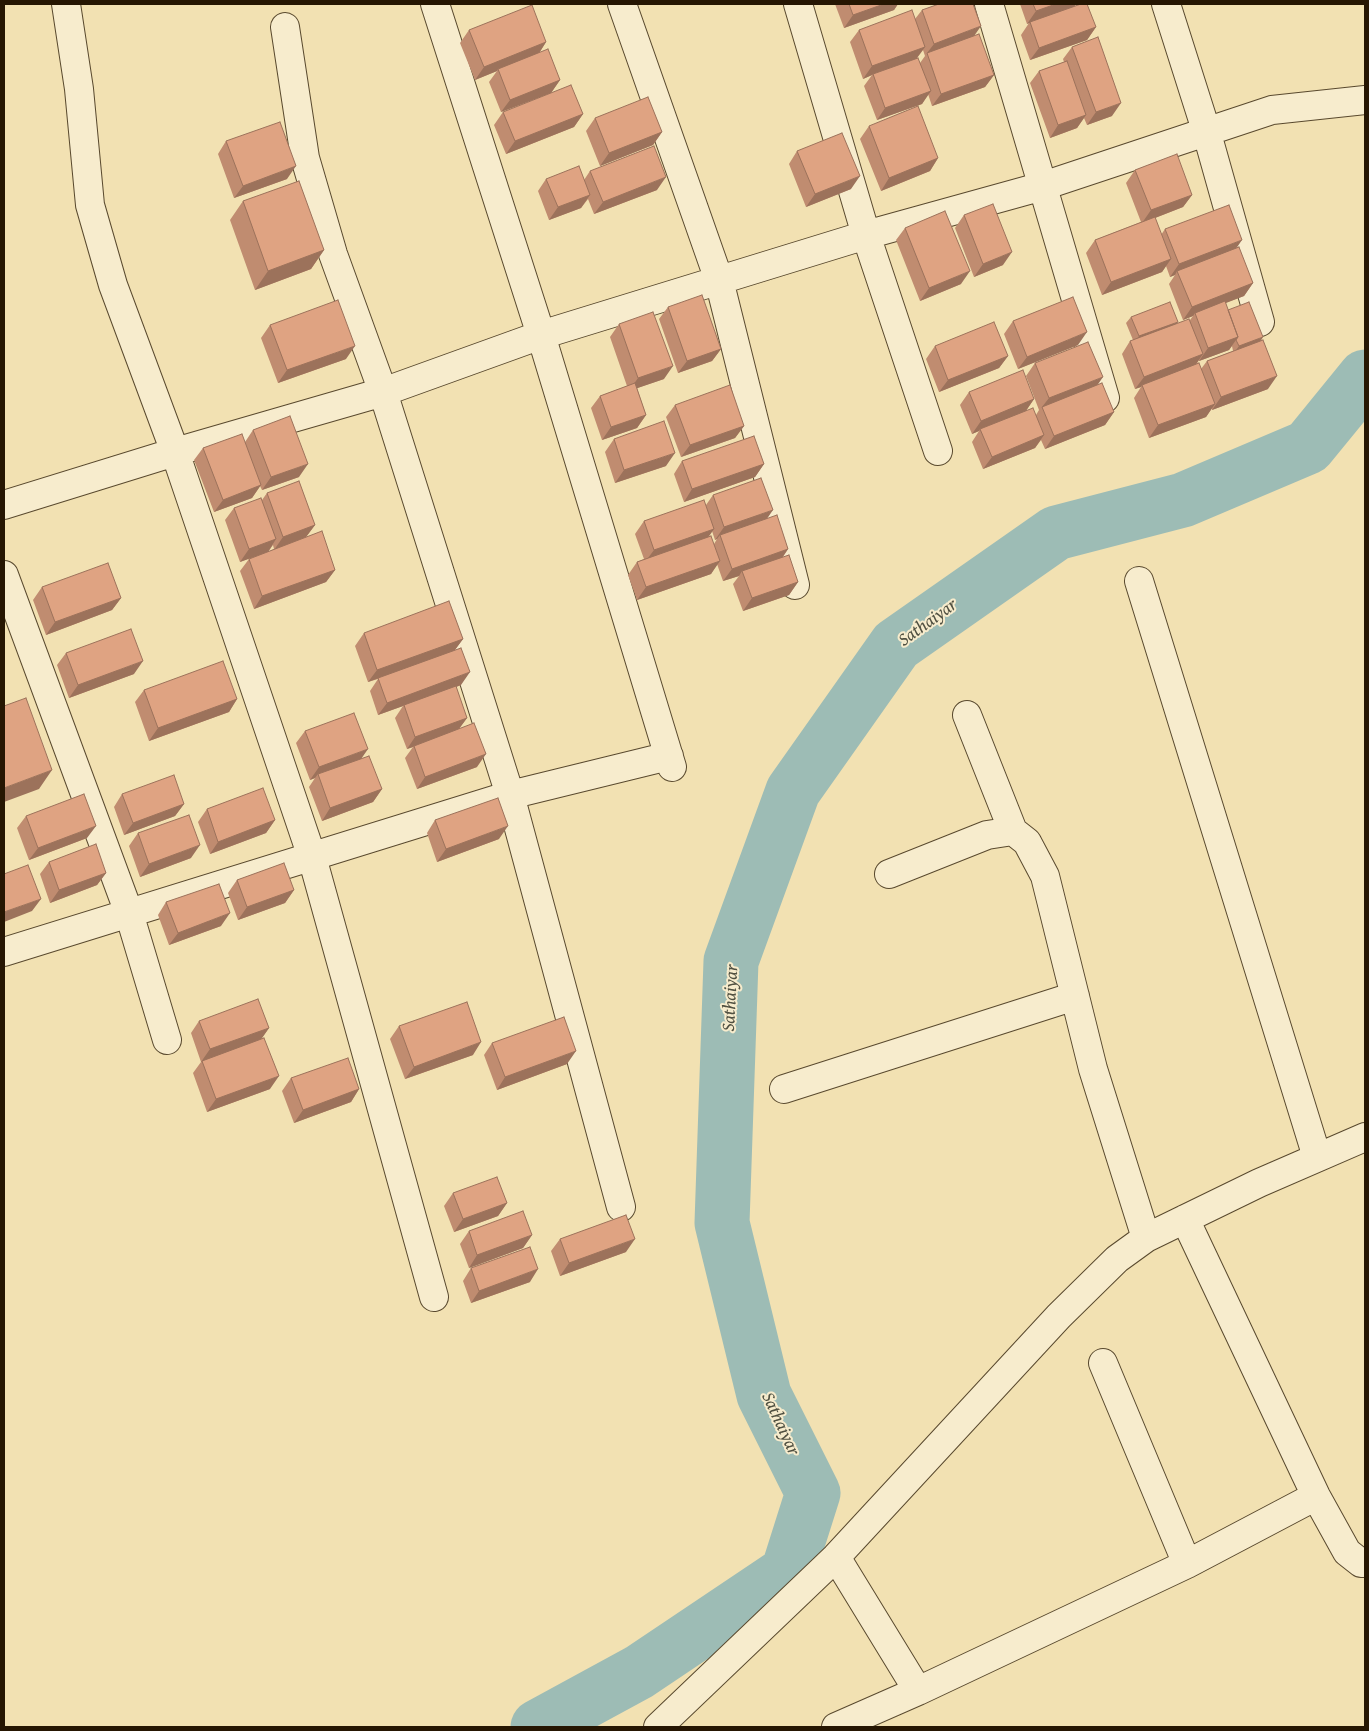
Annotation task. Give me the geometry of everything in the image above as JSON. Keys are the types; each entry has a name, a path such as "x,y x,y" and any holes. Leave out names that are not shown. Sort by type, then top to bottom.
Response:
{"street":[{"path":"66,4 79,89 90,205 113,285 175,452 312,857 434,1297"},
{"path":"4,952 510,795 671,761 541,335 435,4"},
{"path":"622,4 719,280 795,585"},
{"path":"798,4 866,235 938,451"},
{"path":"989,4 1105,398"},
{"path":"1166,4 1206,130 1260,322"},
{"path":"285,27 305,158 333,254 383,392 510,795 621,1207"},
{"path":"4,505 175,452 383,392 541,335 866,235 1043,186 1206,130 1272,110 1365,100"},
{"path":"4,575 129,914 167,1040"},
{"path":"1139,581 1317,1157"},
{"path":"967,715 1013,832 1027,842 1045,876 1093,1069 1146,1238"},
{"path":"889,874 988,835 1013,832"},
{"path":"784,1089 1075,996"},
{"path":"658,1727 836,1557 1060,1316 1117,1259 1146,1238 1317,1157 1365,1138"},
{"path":"1185,1219 1316,1496 1347,1552 1361,1563 1365,1563"},
{"path":"1103,1363 1187,1564"},
{"path":"836,1727 918,1691 1187,1564 1316,1496"},
{"path":"836,1557 918,1691"}],"building":[{"path":"849,4 884,4 853,15"},
{"path":"939,4 973,4 981,26 934,44 922,10"},
{"path":"1033,4 1056,4 1036,11"},
{"path":"1081,4 1087,4 1096,27 1039,48 1030,22"},
{"path":"532,5 546,42 484,67 469,30"},
{"path":"912,10 925,47 872,66 859,30"},
{"path":"979,34 994,75 941,94 927,53"},
{"path":"1098,37 1121,103 1096,112 1072,47"},
{"path":"548,49 560,80 510,100 498,69"},
{"path":"918,58 931,91 885,108 873,74"},
{"path":"1067,61 1086,115 1058,125 1039,71"},
{"path":"571,85 583,114 515,141 503,112"},
{"path":"648,97 662,132 609,153 595,118"},
{"path":"918,106 938,158 889,178 869,126"},
{"path":"280,122 296,166 243,186 226,141"},
{"path":"842,133 860,176 815,194 797,151"},
{"path":"654,146 666,177 603,202 590,171"},
{"path":"1177,154 1192,195 1151,210 1135,170"},
{"path":"579,166 590,195 558,207 546,179"},
{"path":"299,181 324,250 268,271 243,201"},
{"path":"993,204 1012,252 983,264 964,215"},
{"path":"1229,205 1242,240 1179,264 1165,229"},
{"path":"945,211 970,271 929,288 905,228"},
{"path":"1155,217 1171,259 1111,282 1095,240"},
{"path":"1239,247 1253,283 1192,307 1177,271"},
{"path":"702,295 721,349 687,361 668,307"},
{"path":"1073,297 1087,332 1027,357 1013,321"},
{"path":"338,300 355,346 287,370 270,325"},
{"path":"1225,301 1238,337 1208,348 1195,313"},
{"path":"1170,302 1178,322 1139,336 1131,317"},
{"path":"1249,302 1263,337 1239,346 1236,340 1238,337 1228,310"},
{"path":"653,312 673,366 638,378 619,324"},
{"path":"1189,319 1203,354 1144,377 1130,341"},
{"path":"994,322 1008,356 948,380 935,346"},
{"path":"1263,340 1277,376 1221,397 1207,361"},
{"path":"1088,342 1103,377 1049,398 1035,363"},
{"path":"1199,363 1215,404 1158,425 1142,385"},
{"path":"1023,370 1034,399 981,421 969,392"},
{"path":"635,383 646,415 611,427 600,396"},
{"path":"1102,383 1114,412 1054,436 1042,407"},
{"path":"730,385 744,426 690,445 675,405"},
{"path":"1033,408 1044,435 992,457 980,429"},
{"path":"290,416 308,464 271,477 253,430"},
{"path":"664,421 675,453 624,470 614,439"},
{"path":"242,434 261,485 223,500 203,448"},
{"path":"754,436 764,464 692,489 682,461"},
{"path":"761,478 773,510 724,527 713,495"},
{"path":"299,481 315,525 283,537 267,493"},
{"path":"261,498 276,539 249,549 234,508"},
{"path":"704,500 714,529 654,550 644,521"},
{"path":"777,515 788,549 732,569 720,535"},
{"path":"322,531 335,570 262,596 249,559"},
{"path":"711,536 720,561 646,587 637,562"},
{"path":"789,555 798,582 752,598 742,571"},
{"path":"108,563 121,598 55,622 42,587"},
{"path":"449,601 463,639 377,670 364,633"},
{"path":"131,629 143,661 78,685 66,653"},
{"path":"461,648 470,672 387,703 378,678"},
{"path":"223,661 237,699 158,728 144,690"},
{"path":"456,686 467,718 415,737 404,705"},
{"path":"26,698 52,770 4,788 4,706"},
{"path":"354,713 368,749 319,767 305,731"},
{"path":"474,723 486,754 425,777 414,746"},
{"path":"369,756 382,789 330,808 318,774"},
{"path":"174,775 184,804 133,823 122,794"},
{"path":"263,788 275,820 218,842 207,809"},
{"path":"84,794 96,826 38,848 26,816"},
{"path":"498,798 508,826 446,849 435,820"},
{"path":"189,815 200,845 149,864 138,833"},
{"path":"96,844 106,873 59,890 49,862"},
{"path":"284,863 294,890 247,907 237,880"},
{"path":"28,865 41,899 4,912 4,874"},
{"path":"219,884 230,913 178,933 166,902"},
{"path":"258,999 269,1028 210,1049 199,1021"},
{"path":"467,1002 481,1042 414,1067 399,1026"},
{"path":"564,1017 576,1051 505,1077 492,1043"},
{"path":"264,1038 279,1076 216,1099 202,1061"},
{"path":"348,1058 359,1089 303,1110 291,1078"},
{"path":"497,1177 507,1203 463,1219 453,1193"},
{"path":"523,1211 532,1235 477,1255 469,1231"},
{"path":"626,1215 635,1239 569,1263 560,1239"},
{"path":"530,1247 538,1269 479,1291 471,1268"}],"waterway":[{"name":"Sathaiyar","path":"538,1727 639,1672 788,1572 813,1493 764,1395 722,1223 731,961 793,791 896,645 1056,533 1183,500 1308,447 1365,377"}]}
